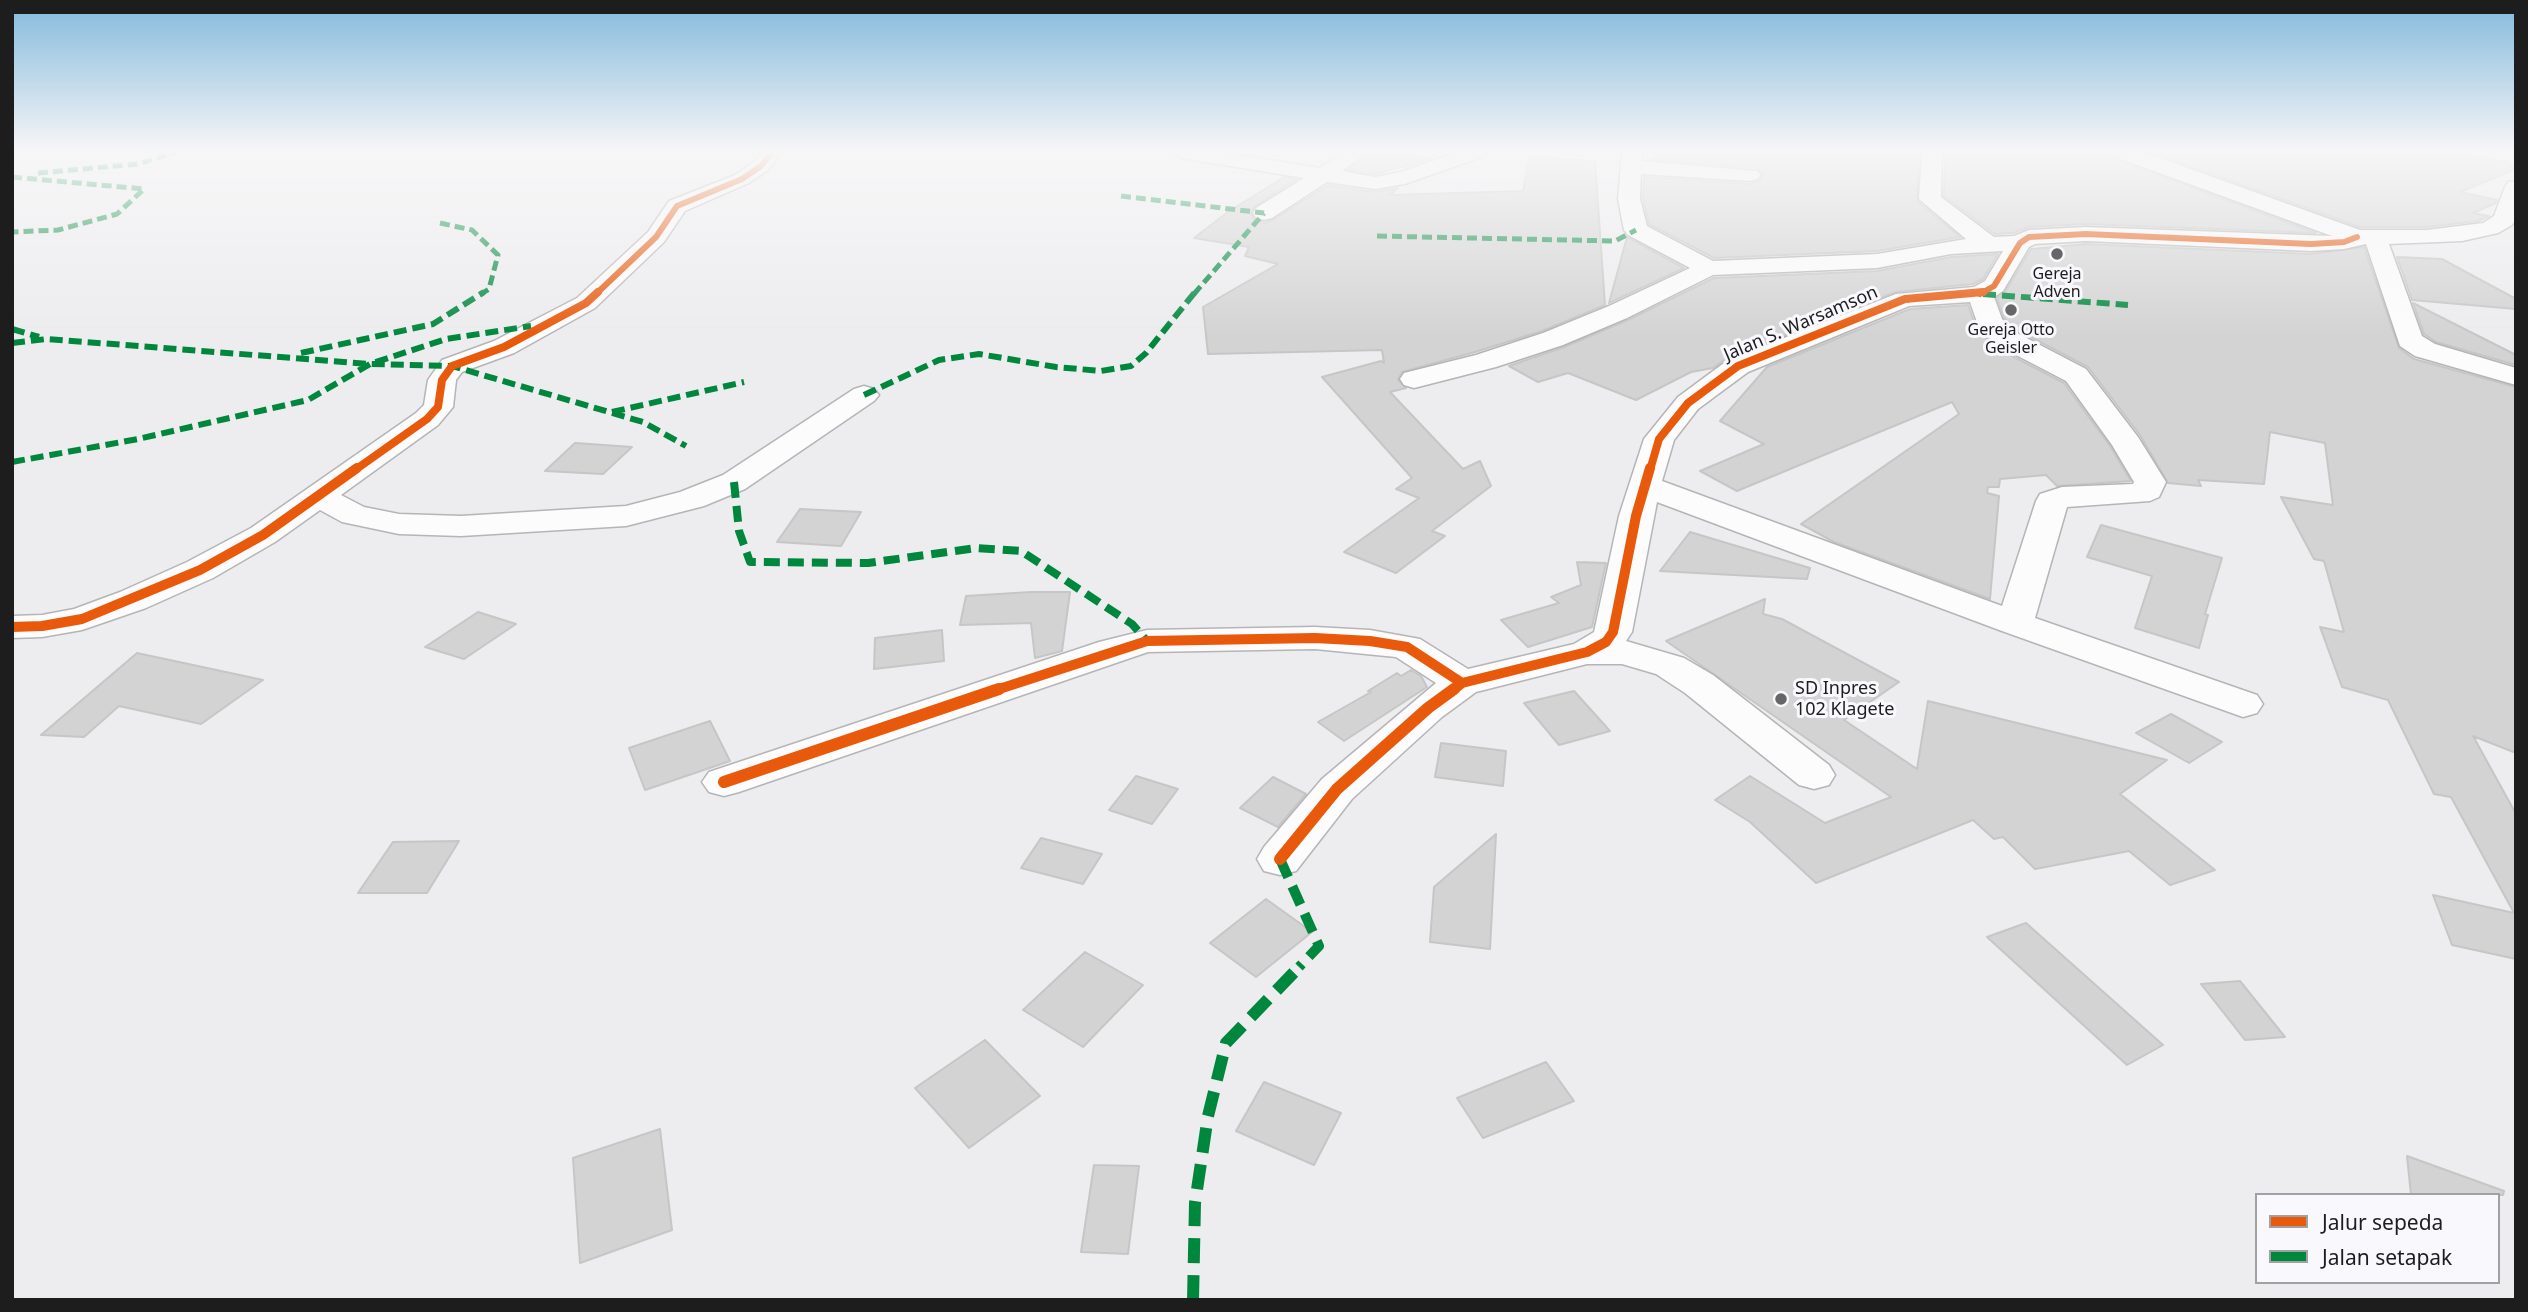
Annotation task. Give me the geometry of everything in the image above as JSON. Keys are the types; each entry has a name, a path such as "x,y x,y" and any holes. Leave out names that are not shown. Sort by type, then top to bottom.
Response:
{"street":[{"path":"12,627 42,626 82,619 200,570 252,541 427,419 438,407 442,380 452,366 504,347 586,303 656,237 672,213"},
{"path":"1632,213 1636,230 1709,268"},
{"path":"1948,213 1986,243"},
{"path":"2298,213 2366,237 2410,340 2425,350 2516,377"},
{"path":"2015,624 2052,501 2062,497 2138,494 2148,490 2150,482 2127,444 2076,375 2005,338 1990,322 1980,294 1994,286 2020,243 2029,237 2045,234 2311,244 2344,242 2366,237 2427,237 2490,228 2504,220 2506,213"},
{"path":"2490,228 2516,237"},
{"path":"1414,379 1486,361 1553,339 1618,312 1709,268 1877,261 1986,243 2020,243"},
{"name":"Jalan S. Warsamson","path":"1280,859 1337,789 1428,708 1462,683 1587,652 1606,642 1613,632 1645,486 1659,439 1671,421 1711,384 1738,366 1905,299 1980,294"},
{"path":"319,496 354,515 399,524 461,526 626,516 692,499 734,482 864,395"},
{"path":"1645,486 2015,624 2243,704"},
{"path":"724,782 1113,650 1147,641 1315,638 1370,641 1407,647 1462,683"},
{"path":"1587,652 1625,652 1670,666 1699,684 1814,775"}],"building":[{"path":"1226,213 1251,213 1255,221 1265,223 1284,213 1599,213 1605,305 1542,331 1402,372 1398,380 1406,388 1390,392 1463,469 1480,461 1491,486 1432,531 1445,536 1396,573 1344,552 1419,498 1396,489 1412,478 1322,377 1381,361 1384,363 1382,350 1208,354 1203,307 1278,264 1245,256 1249,247 1194,238"},
{"path":"1646,213 1932,213 1960,237 1877,251 1714,258 1649,224"},
{"path":"1967,213 2262,213 2316,233 2086,224 2029,227 2013,233 1995,234"},
{"path":"2322,213 2474,213 2489,216 2478,221 2427,227 2360,227"},
{"path":"1627,237 1684,268 1609,303"},
{"path":"2086,244 2311,254 2364,247 2399,348 2414,359 2516,387 2516,753 2473,736 2516,814 2516,959 2452,945 2433,895 2514,913 2451,797 2434,794 2388,700 2342,687 2320,627 2344,632 2324,561 2314,559 2281,497 2333,505 2325,443 2270,432 2264,484 2198,480 2201,486 2168,483 2140,435 2088,367 2017,330 2004,318 1997,298 2005,292 2031,249"},
{"path":"1998,254 1983,279 1973,284 1895,292 1727,358 1713,368 1691,372 1636,400 1568,373 1538,382 1509,366 1564,347 1628,320 1714,278 1877,271 1951,257"},
{"path":"2397,257 2442,259 2516,299 2516,309 2412,300"},
{"path":"2413,303 2516,355 2516,365 2436,342 2424,334"},
{"path":"1968,305 1975,324 1993,346 2064,383 2110,446 2131,481 2057,486 2046,475 2000,479 1999,487 1988,487 1987,493 1999,496 1990,599 1834,542 1801,524 1959,414 1952,402 1737,491 1700,471 1764,444 1720,421 1767,367 1910,309"},
{"path":"575,443 632,447 603,474 545,471"},
{"path":"800,509 861,512 841,546 777,542"},
{"path":"2101,525 2222,558 2205,614 2208,615 2199,648 2135,628 2152,576 2087,557"},
{"path":"1690,532 1810,568 1807,579 1660,571"},
{"path":"1577,562 1606,563 1592,627 1528,647 1501,620 1559,603 1551,597 1581,585"},
{"path":"1070,592 1062,651 1035,658 1031,623 960,625 966,596"},
{"path":"1765,599 1763,614 1782,619 1899,682 1844,720 1917,769 1928,701 2167,760 2120,794 2215,870 2170,885 2129,851 2035,869 2003,837 1994,839 1973,820 1816,883 1750,822 1715,800 1750,776 1825,823 1891,797 1666,641"},
{"path":"478,612 516,624 464,659 425,647"},
{"path":"942,630 944,661 874,669 875,638"},
{"path":"137,653 263,680 201,724 119,706 84,737 41,735"},
{"path":"1411,670 1421,676 1427,687 1344,741 1318,722 1371,692 1368,691 1397,673 1401,676"},
{"path":"1574,691 1610,731 1559,745 1524,703"},
{"path":"2171,714 2222,742 2189,763 2136,733"},
{"path":"710,721 730,761 645,790 629,748"},
{"path":"1441,743 1506,751 1503,786 1435,777"},
{"path":"1136,776 1178,789 1152,824 1109,810"},
{"path":"1273,777 1306,794 1278,827 1240,808"},
{"path":"1496,834 1490,949 1430,942 1434,887"},
{"path":"1041,838 1102,854 1083,884 1021,868"},
{"path":"459,841 427,893 358,893 393,842"},
{"path":"1266,899 1312,932 1256,977 1210,943"},
{"path":"2026,923 2163,1045 2127,1065 1987,937"},
{"path":"1085,952 1143,985 1083,1047 1023,1010"},
{"path":"2240,981 2285,1037 2245,1040 2201,984"},
{"path":"985,1040 1040,1096 969,1148 915,1088"},
{"path":"1546,1062 1574,1101 1483,1138 1457,1098"},
{"path":"1264,1082 1341,1113 1314,1165 1236,1131"},
{"path":"660,1129 672,1230 580,1263 573,1158"},
{"path":"2407,1156 2504,1191 2503,1195 2411,1193"},
{"path":"1094,1165 1139,1166 1128,1254 1081,1252"}],"marked path":[{"path":"12,232 58,230 118,213"},
{"path":"864,395 939,360 979,354 1056,367 1101,371 1131,366 1146,353 1224,256 1264,213"},
{"path":"301,353 433,324 489,289 498,255 472,230 440,223"},
{"path":"1377,236 1615,241 1636,230"},
{"path":"1983,294 2128,305"},
{"path":"12,462 138,439 308,400 370,364 446,339 531,326"},
{"path":"12,329 39,337"},
{"path":"12,343 47,339 370,364 452,366 643,422 686,446"},
{"path":"612,412 744,382"},
{"path":"734,482 739,531 750,562 868,563 976,548 1021,551 1132,624 1147,641"},
{"path":"1193,1300 1195,1203 1208,1116 1226,1043 1319,946 1280,859"}],"cycle path":[{"path":"12,627 42,626 82,619 200,570 263,535 427,419 438,407 442,380 452,366 504,347 586,303 656,237 672,213"},
{"path":"1280,859 1337,789 1428,708 1462,683 1587,652 1606,642 1613,632 1636,516 1659,439 1688,403 1738,366 1905,299 1980,294 1994,286 2020,243 2029,237 2086,234 2311,244 2344,242 2357,237"},
{"path":"724,782 1113,650 1147,641 1315,638 1370,641 1407,647 1462,683"}],"place":[{"name":"Gereja Adven","path":"2057,254"},
{"name":"Gereja Otto Geisler","path":"2011,310"},
{"name":"SD Inpres 102 Klagete","path":"1781,699"}]}
